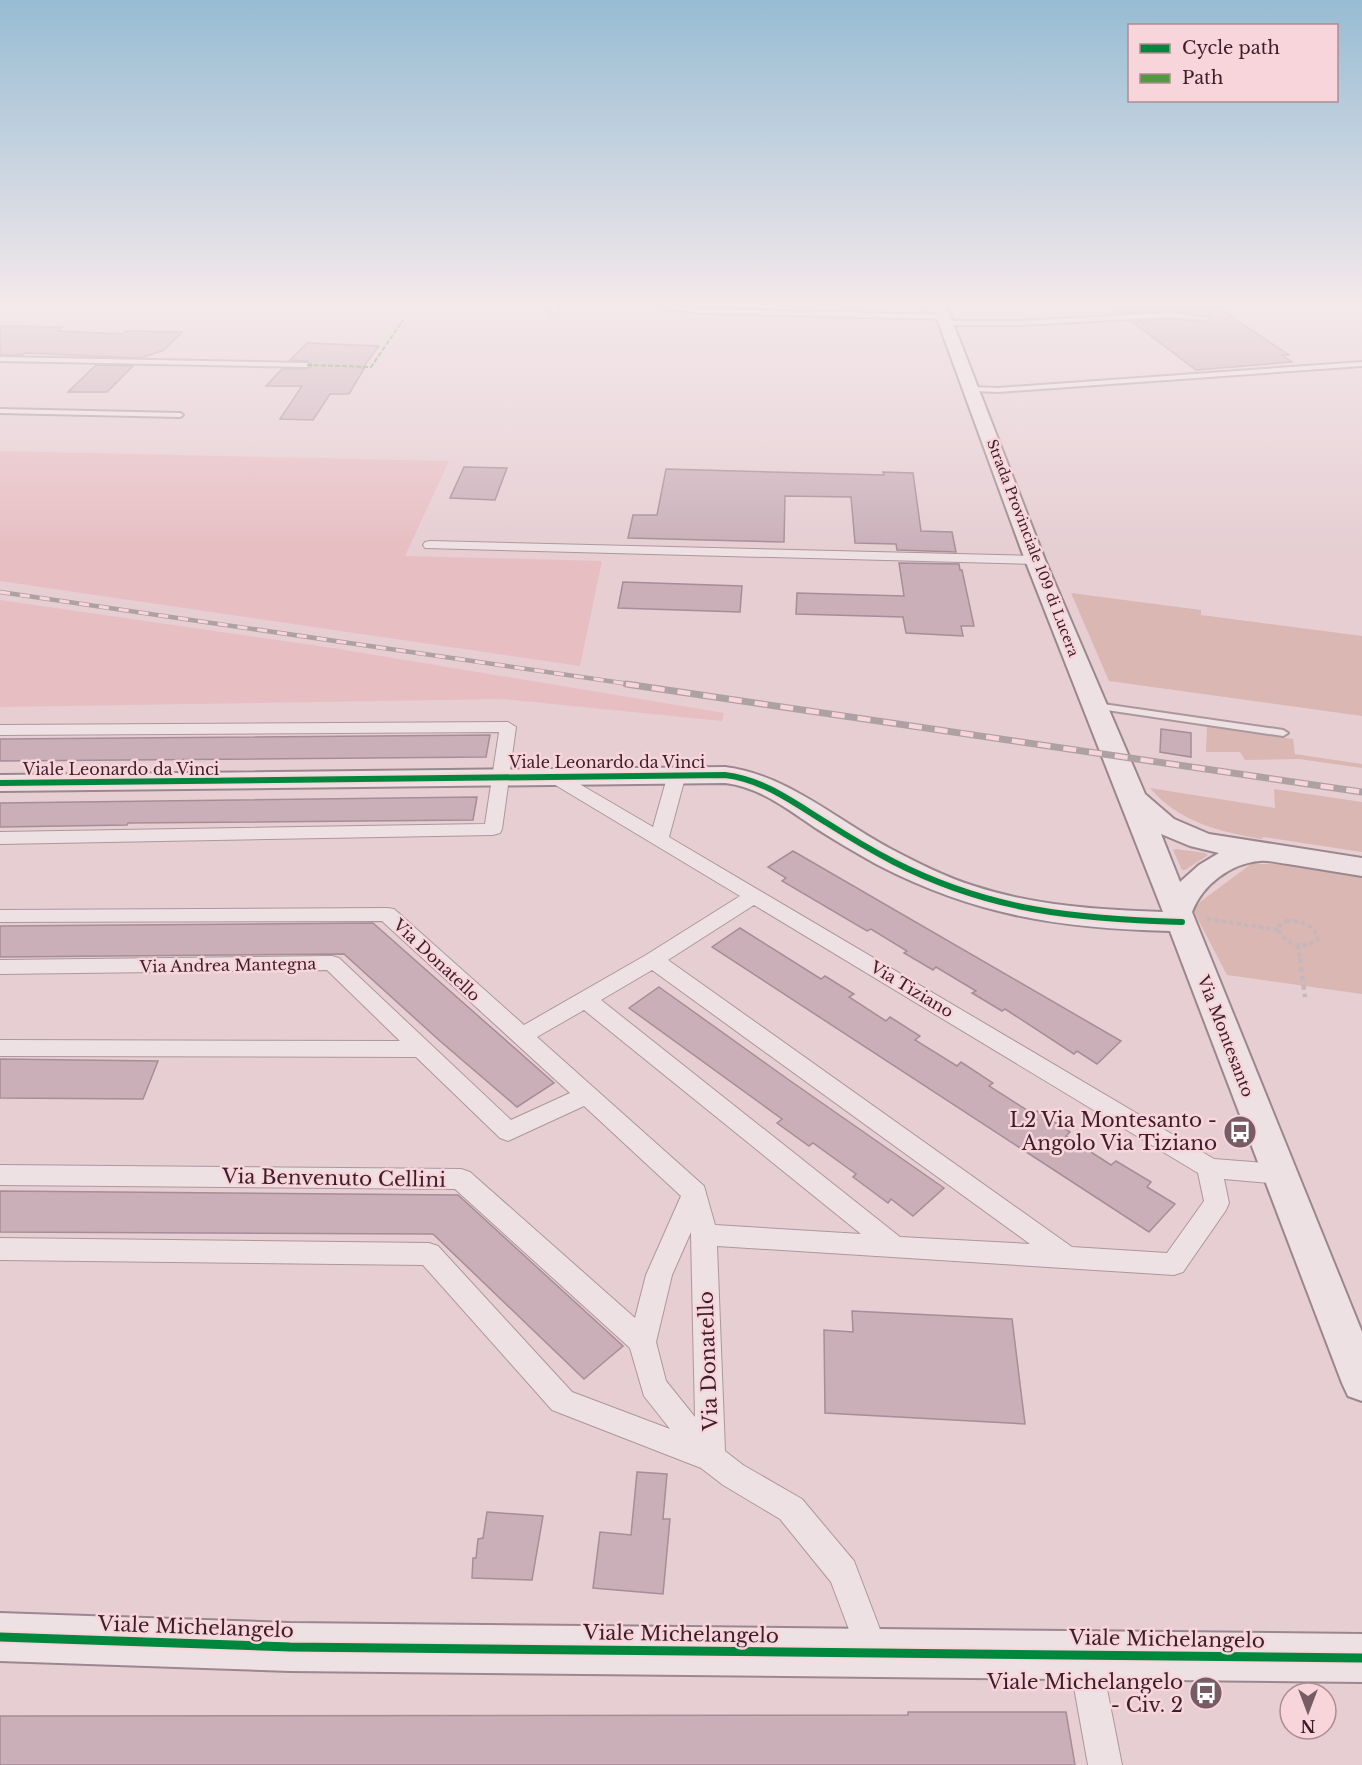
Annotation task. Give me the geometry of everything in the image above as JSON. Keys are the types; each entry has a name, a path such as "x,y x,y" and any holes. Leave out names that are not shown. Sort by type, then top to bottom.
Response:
{"street":[{"name":"Strada Provinciale 109 di Lucera","path":"970,389 1035,560 1130,790"},
{"path":"430,545 1035,560"},
{"path":"0,730 508,727 493,829 0,838"},
{"path":"659,837 677,774"},
{"name":"Viale Leonardo da Vinci","path":"0,783 163,783 677,774 736,776 768,787 853,840 964,893 998,902 1091,918 1180,917"},
{"name":"Via Tiziano","path":"553,776 659,837 1209,1168 1280,1174"},
{"path":"1130,790 1148,814 1173,830 1223,845 1362,867"},
{"name":"Via Montesanto","path":"1130,790 1362,1383"},
{"path":"1180,917 1180,901 1185,893 1222,862 1243,855 1272,853"},
{"path":"521,1037 653,960 756,896"},
{"name":"Via Donatello","path":"0,916 387,914 585,1096 695,1193 704,1235 711,1458"},
{"path":"653,960 1068,1258"},
{"name":"Via Andrea Mantegna","path":"0,967 332,963 508,1132 585,1096"},
{"path":"585,999 895,1247"},
{"path":"0,1048 422,1049"},
{"path":"704,1235 1174,1264 1217,1203 1209,1168"},
{"name":"Via Benvenuto Cellini","path":"0,1175 461,1179 642,1342"},
{"path":"695,1193 659,1275 642,1342 654,1387 711,1458 734,1475 791,1509 843,1572 873,1653"},
{"path":"0,1249 429,1254 562,1401 711,1458"},
{"name":"Viale Michelangelo","path":"0,1637 290,1647 1362,1658"},
{"path":"1084,1654 1105,1765"}],"lane":[{"path":"970,389 1035,387"},
{"path":"0,411 180,415"},
{"path":"1095,706 1283,733"}],"path":[{"path":"1180,917 1278,930"},
{"path":"1292,921 1305,924 1316,931 1318,939 1315,943 1298,945 1282,938 1278,930 1281,923 1292,921"},
{"path":"1298,945 1305,997"}],"shaded area":[{"path":"0,451 449,461 405,556 602,561 580,666 0,581"},
{"path":"1071,593 1201,610 1201,615 1362,636 1362,716 1109,681"},
{"path":"0,600 339,649 724,713 722,721 503,699 0,707"},
{"path":"1207,726 1293,739 1295,754 1362,764 1362,768 1299,759 1245,760 1240,752 1206,752"},
{"path":"1150,788 1275,808 1274,789 1362,802 1362,852 1263,837 1262,839 1216,829 1201,824 1174,809"},
{"path":"1173,850 1208,855 1182,870"},
{"path":"1251,864 1276,864 1362,876 1362,994 1227,975 1192,908"}],"building":[{"path":"73,387 112,387 107,392 68,392"},
{"path":"301,387 353,387 349,394 330,394 313,420 280,419"},
{"path":"464,467 507,468 495,500 450,498"},
{"path":"666,469 884,475 883,472 913,473 921,531 952,532 956,552 897,550 896,544 855,543 851,497 785,496 784,542 628,538 633,515 657,515"},
{"path":"899,563 959,564 974,626 961,626 963,636 906,633 903,617 796,614 797,593 904,596"},
{"path":"623,582 742,586 740,612 618,608"},
{"path":"1161,729 1191,733 1191,757 1160,752"},
{"path":"490,735 486,757 0,761 0,739"},
{"path":"477,797 473,820 128,823 127,825 0,827 0,803"},
{"path":"793,851 1121,1041 1097,1064 1077,1051 1074,1054 1005,1009 1002,1011 972,993 976,991 936,967 933,970 904,953 907,951 871,929 867,931 782,881 786,878 768,867"},
{"path":"373,923 554,1083 517,1107 344,954 0,957 0,926"},
{"path":"740,928 821,979 825,976 854,994 849,997 886,1021 890,1017 920,1036 915,1040 957,1066 961,1062 993,1083 989,1086 1033,1114 1037,1111 1070,1132 1066,1136 1111,1165 1116,1161 1151,1182 1147,1187 1175,1204 1149,1232 712,947"},
{"path":"659,987 944,1188 913,1216 891,1199 888,1203 853,1177 856,1174 813,1143 809,1146 777,1123 782,1119 629,1008"},
{"path":"0,1059 158,1061 143,1099 0,1098"},
{"path":"0,1191 458,1195 623,1346 584,1379 433,1234 0,1232"},
{"path":"852,1311 1012,1319 1025,1424 825,1413 824,1330 853,1332"},
{"path":"637,1472 667,1474 663,1519 670,1519 663,1594 593,1588 600,1532 631,1535"},
{"path":"487,1512 543,1516 532,1580 472,1578 473,1558 476,1558 478,1539 483,1538"},
{"path":"908,1712 1066,1712 1075,1765 0,1765 0,1716 908,1715"}],"railway":[{"path":"0,592 636,685"},
{"path":"626,684 1362,792"}],"cycle path":[{"path":"0,783 725,775 744,778 775,790 871,850 961,892 1023,908 1055,913 1119,920 1182,922"},
{"path":"0,1637 290,1647 1362,1658"}],"place":[{"name":"L2 Via Montesanto - Angolo Via Tiziano","path":"1240,1132"},
{"name":"Viale Michelangelo - Civ. 2","path":"1206,1693"}]}
